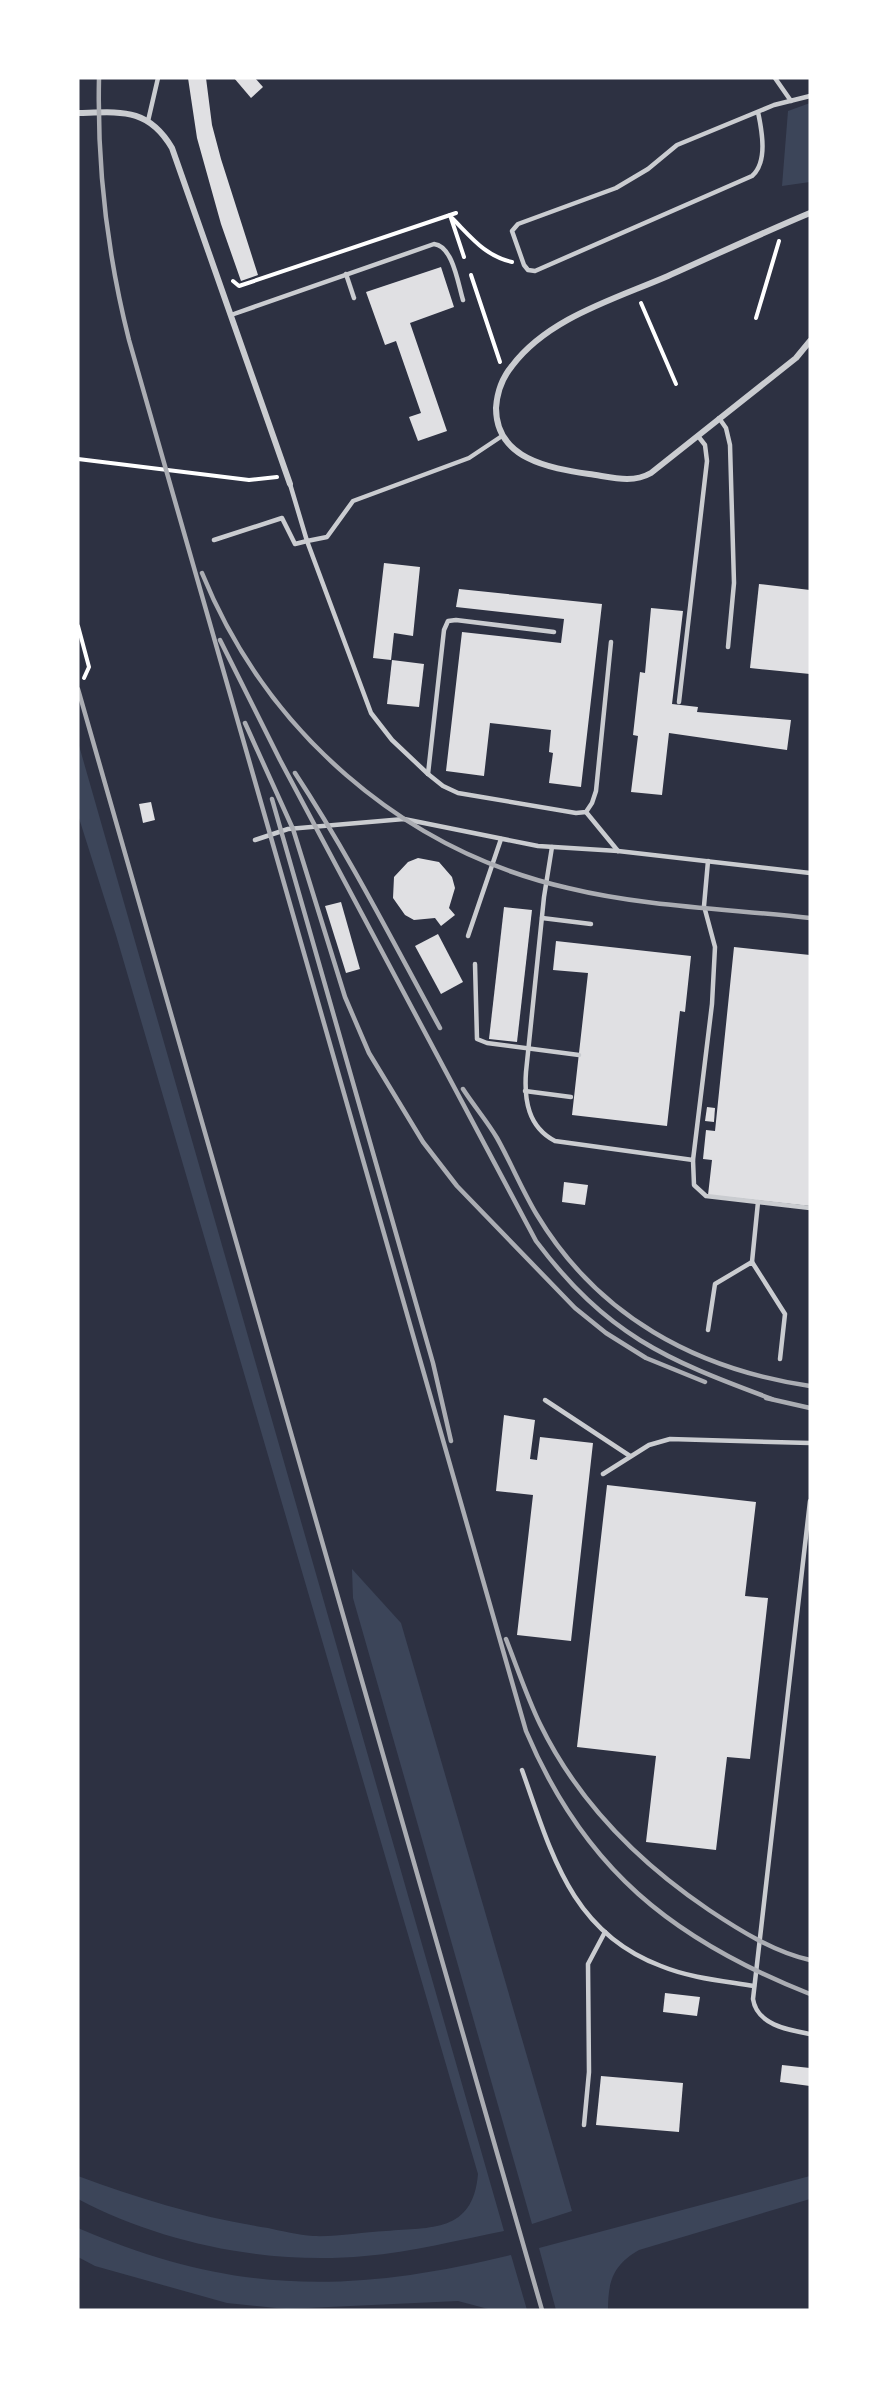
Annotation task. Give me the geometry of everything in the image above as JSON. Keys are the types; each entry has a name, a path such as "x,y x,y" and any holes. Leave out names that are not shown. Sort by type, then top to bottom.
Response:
{"street":[{"path":"78,113 128,112 148,121 164,135 177,157 290,484"},
{"path":"810,213 563,324 530,346 505,376 496,404 498,426 502,436 518,453 545,465 631,480 651,473 796,357 810,341"}],"lane":[{"path":"148,121 158,78"},
{"path":"775,78 791,101"},
{"path":"758,112 762,148 759,168 752,176 535,271 528,270 512,231 518,224 605,193 648,169 677,145 758,112 810,96"},
{"path":"231,315 427,245 439,244 447,252 463,300"},
{"path":"346,274 354,298"},
{"path":"719,418 726,428 730,445 734,583 728,647"},
{"path":"214,540 282,518 285,520 291,541 295,544 327,537 353,501 469,458 502,436"},
{"path":"679,702 706,461 705,445 698,436"},
{"path":"290,484 307,541 371,713 392,740 443,786 458,793 576,813 585,812 592,803 596,791 611,642"},
{"path":"428,774 444,630 448,621 456,620 554,632"},
{"path":"585,812 618,851"},
{"path":"255,840 288,830 404,819 552,847 618,851 810,873"},
{"path":"468,936 501,839"},
{"path":"552,847 542,918 525,1091 533,1122 555,1141 693,1160"},
{"path":"708,861 704,906 715,947 692,1180 701,1194 810,1208"},
{"path":"542,918 591,924"},
{"path":"476,964 477,1039 487,1043 579,1055"},
{"path":"525,1091 571,1097"},
{"path":"758,1202 752,1262 785,1314 780,1359"},
{"path":"708,1330 715,1284 752,1262"},
{"path":"545,1400 630,1456"},
{"path":"603,1474 649,1445 670,1439 810,1443"},
{"path":"810,1501 754,1986 754,2006 760,2013 775,2025 810,2034"},
{"path":"522,1770 566,1886 605,1932 644,1960 663,1967 754,1986"},
{"path":"584,2125 589,2072 588,1964 605,1932"}],"path":[{"path":"219,278 230,278 239,285 456,213"},
{"path":"450,215 464,232 490,254 512,262 522,260"},
{"path":"450,215 465,258"},
{"path":"756,318 778,241"},
{"path":"468,269 505,376"},
{"path":"641,303 676,384"},
{"path":"78,459 249,480 287,476"},
{"path":"78,626 89,668 84,678"}],"shaded area":[{"path":"810,103 810,182 782,186 788,111"},
{"path":"78,742 504,2231 383,2254 329,2258 292,2257 218,2248 181,2239 111,2215 78,2199 78,2176 148,2200 219,2219 302,2235 331,2236 419,2229 447,2223 459,2217 468,2207 478,2174 116,935 78,815"},
{"path":"352,1569 401,1623 572,2211 532,2224 353,1598"},
{"path":"810,2176 810,2199 639,2250 623,2262 614,2275 609,2290 608,2310 556,2310 539,2248"},
{"path":"78,2228 134,2250 188,2266 240,2276 292,2281 344,2281 397,2277 511,2255 527,2310 492,2310 458,2301 286,2309 227,2303 95,2266 78,2257"}],"building":[{"path":"188,78 206,78 212,125 258,275 241,281 221,224 197,138"},
{"path":"234,78 255,78 263,87 251,98"},
{"path":"441,267 454,307 410,323 447,431 418,441 409,417 421,413 396,341 385,345 366,292"},
{"path":"384,563 420,567 413,636 394,633 391,660 373,658"},
{"path":"759,584 810,590 810,674 750,668"},
{"path":"459,589 602,604 581,787 549,783 553,753 549,752 551,730 490,723 484,776 446,771 462,632 561,643 564,619 456,607"},
{"path":"651,608 683,611 672,704 698,707 697,712 791,720 787,750 669,733 662,795 631,792 638,736 633,735 640,672 645,673"},
{"path":"392,660 424,664 419,707 387,704"},
{"path":"151,802 155,820 143,823 139,804"},
{"path":"418,858 439,862 452,877 455,888 449,908 455,915 441,926 435,918 414,920 405,915 393,898 394,877 408,862"},
{"path":"341,902 360,969 346,973 325,906"},
{"path":"504,907 532,910 517,1042 489,1039"},
{"path":"438,934 463,982 441,994 415,946"},
{"path":"556,941 691,956 685,1012 680,1011 667,1126 572,1115 588,973 553,970"},
{"path":"734,947 810,955 810,1206 708,1195 712,1160 703,1159 706,1130 715,1131"},
{"path":"707,1107 715,1108 714,1122 705,1121"},
{"path":"564,1182 588,1185 585,1205 562,1202"},
{"path":"504,1415 535,1420 530,1459 537,1460 540,1437 593,1443 571,1641 517,1635 533,1495 496,1491"},
{"path":"607,1485 756,1502 745,1596 768,1598 750,1759 727,1757 716,1850 646,1842 656,1756 577,1747"},
{"path":"665,1993 700,1997 697,2016 663,2012"},
{"path":"782,2065 810,2068 810,2086 780,2082"},
{"path":"601,2076 683,2083 679,2132 596,2125"}],"railway":[{"path":"99,78 100,144 105,210 115,275 129,340 526,1731 549,1780 576,1823 605,1861 638,1894 675,1923 716,1950 810,1994"},
{"path":"202,573 229,630 263,683 302,732 346,775 396,813 449,845 507,870 568,888 658,903 810,918"},
{"path":"220,640 280,760 536,1241 562,1273 613,1322 669,1356 700,1371 772,1399"},
{"path":"78,689 542,2310"},
{"path":"245,723 293,829 345,997 369,1053 423,1142 457,1186 575,1308 606,1333 646,1358 705,1382"},
{"path":"295,773 352,867 440,1028"},
{"path":"272,799 433,1363 451,1441"},
{"path":"463,1089 497,1138 537,1215 562,1251 589,1282 620,1309 653,1332 689,1351 727,1366 768,1378 810,1386"},
{"path":"766,1398 810,1408"},
{"path":"506,1639 535,1714 555,1752 572,1779 612,1828 658,1872 709,1910 770,1946 810,1960"}]}
